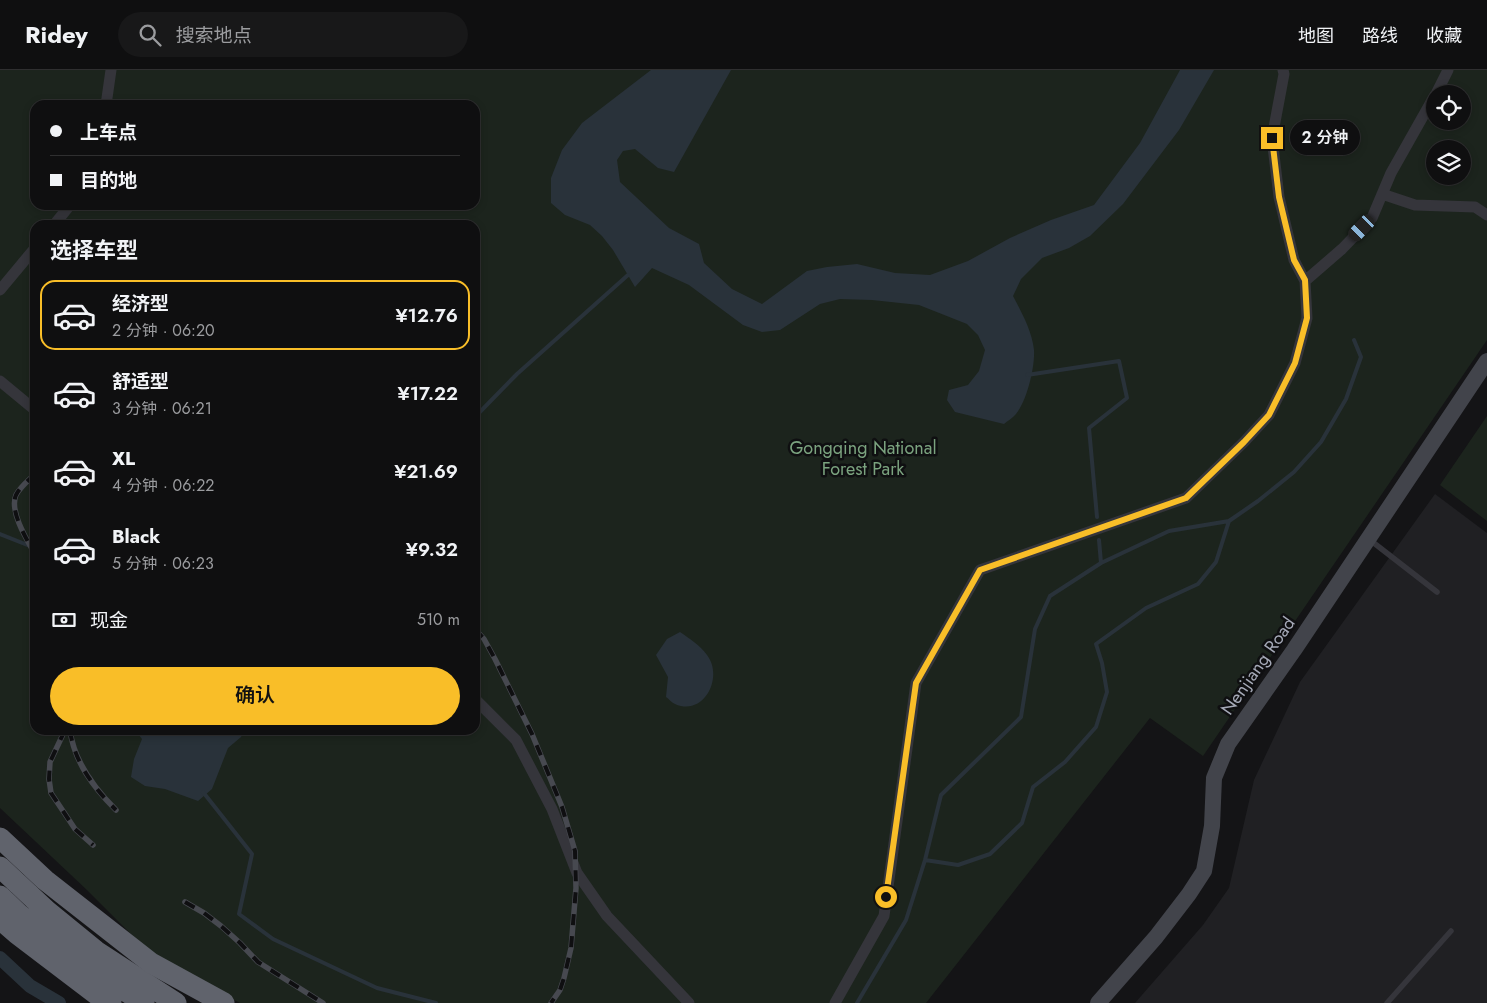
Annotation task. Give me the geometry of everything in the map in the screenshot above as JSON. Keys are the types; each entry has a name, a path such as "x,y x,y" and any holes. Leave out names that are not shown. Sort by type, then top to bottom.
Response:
{"highway":[{"path":"0,838 44,880 151,963 224,1003"},
{"path":"0,866 47,910 96,950 176,1003"},
{"path":"0,896 20,915 76,959 144,1003"},
{"path":"0,919 24,940 100,997 111,1003"}],"street":[{"path":"107,100 111,70"},
{"path":"835,1003 884,916 916,683 980,570 1186,498 1269,415 1295,363 1307,318 1305,280 1294,260 1279,197 1272,138 1284,74 1283,70"},
{"path":"1440,85 1448,70"},
{"path":"1305,280 1342,249 1372,218 1391,173 1426,110"},
{"path":"1382,194 1415,205 1475,207 1487,215"},
{"path":"58,220 66,210"},
{"path":"0,290 30,254"},
{"name":"Nenjiang Road","path":"1098,1003 1156,937 1204,871 1212,826 1214,778 1228,744 1486,367"},
{"path":"0,381 30,406"},
{"path":"480,704 516,740 552,809 577,873 607,916 689,1003"}],"lane":[{"path":"1368,539 1437,592"},
{"path":"1387,1003 1451,931"}],"shaded area":[{"path":"651,70 731,70 674,172 658,168 635,149 623,151 617,160 620,182 669,228 699,244 704,263 732,289 762,304 807,271 827,267 857,264 895,273 930,275 968,261 1010,238 1051,220 1094,205 1140,143 1180,70 1214,70 1179,130 1123,204 1090,236 1069,248 1042,258 1021,279 1013,296 1031,336 1034,350 1033,365 1030,384 1024,401 1015,415 1004,424 955,412 947,400 949,390 968,385 979,371 985,350 978,335 967,324 919,305 840,299 820,304 780,330 762,332 743,325 689,285 652,268 635,287 613,250 602,236 590,225 565,215 551,203 551,178 562,150 582,123"},
{"path":"1435,494 1487,533 1487,1003 1135,1003 1203,925 1229,888 1254,780 1300,682"},
{"path":"680,632 704,651 712,664 713,674 712,684 708,693 695,705 685,707 674,703 666,697 668,677 656,655 667,639"},
{"path":"139,735 242,735 228,748 212,789 198,801 165,789 145,786 131,777 134,759 142,739"}],"green space":[{"name":"Gongqing National Forest Park","path":"0,70 1487,70 1487,340 1203,756 1150,718 926,1003 240,1003 156,959 88,891 0,808"},
{"path":"1487,416 1487,521 1440,485"}],"waterway":[{"path":"480,412 517,374 628,275"},
{"path":"925,860 958,865 990,854 1022,823 1033,787 1065,762 1096,727 1107,692 1102,663 1096,644 1146,608 1198,584 1216,562 1229,521 1294,472 1321,442 1346,399 1361,357 1354,340"},
{"path":"1027,375 1119,361 1127,398 1089,428 1097,517"},
{"path":"1101,563 1169,531 1229,521"},
{"path":"0,534 30,546"},
{"path":"857,1003 906,920 925,860 941,795 1021,717 1035,629 1050,596 1101,563 1099,540"},
{"path":"203,792 252,854 239,914 273,939 377,988 436,1003"},
{"path":"0,958 30,986 59,1003"}],"railway":[{"path":"30,479 20,489 14,502 17,517 30,545"},
{"path":"480,635 495,659 532,734 562,807 575,851 576,888 571,948 560,990 551,1003"},
{"path":"63,735 50,762 49,779 51,793 75,829 93,845"},
{"path":"71,735 76,753 86,774 116,810"},
{"path":"185,902 221,926 258,962 323,1003"}],"route":[{"path":"886,897 916,683 980,570 1186,498 1269,415 1295,363 1307,318 1305,280 1294,260 1279,197 1272,138"}]}
